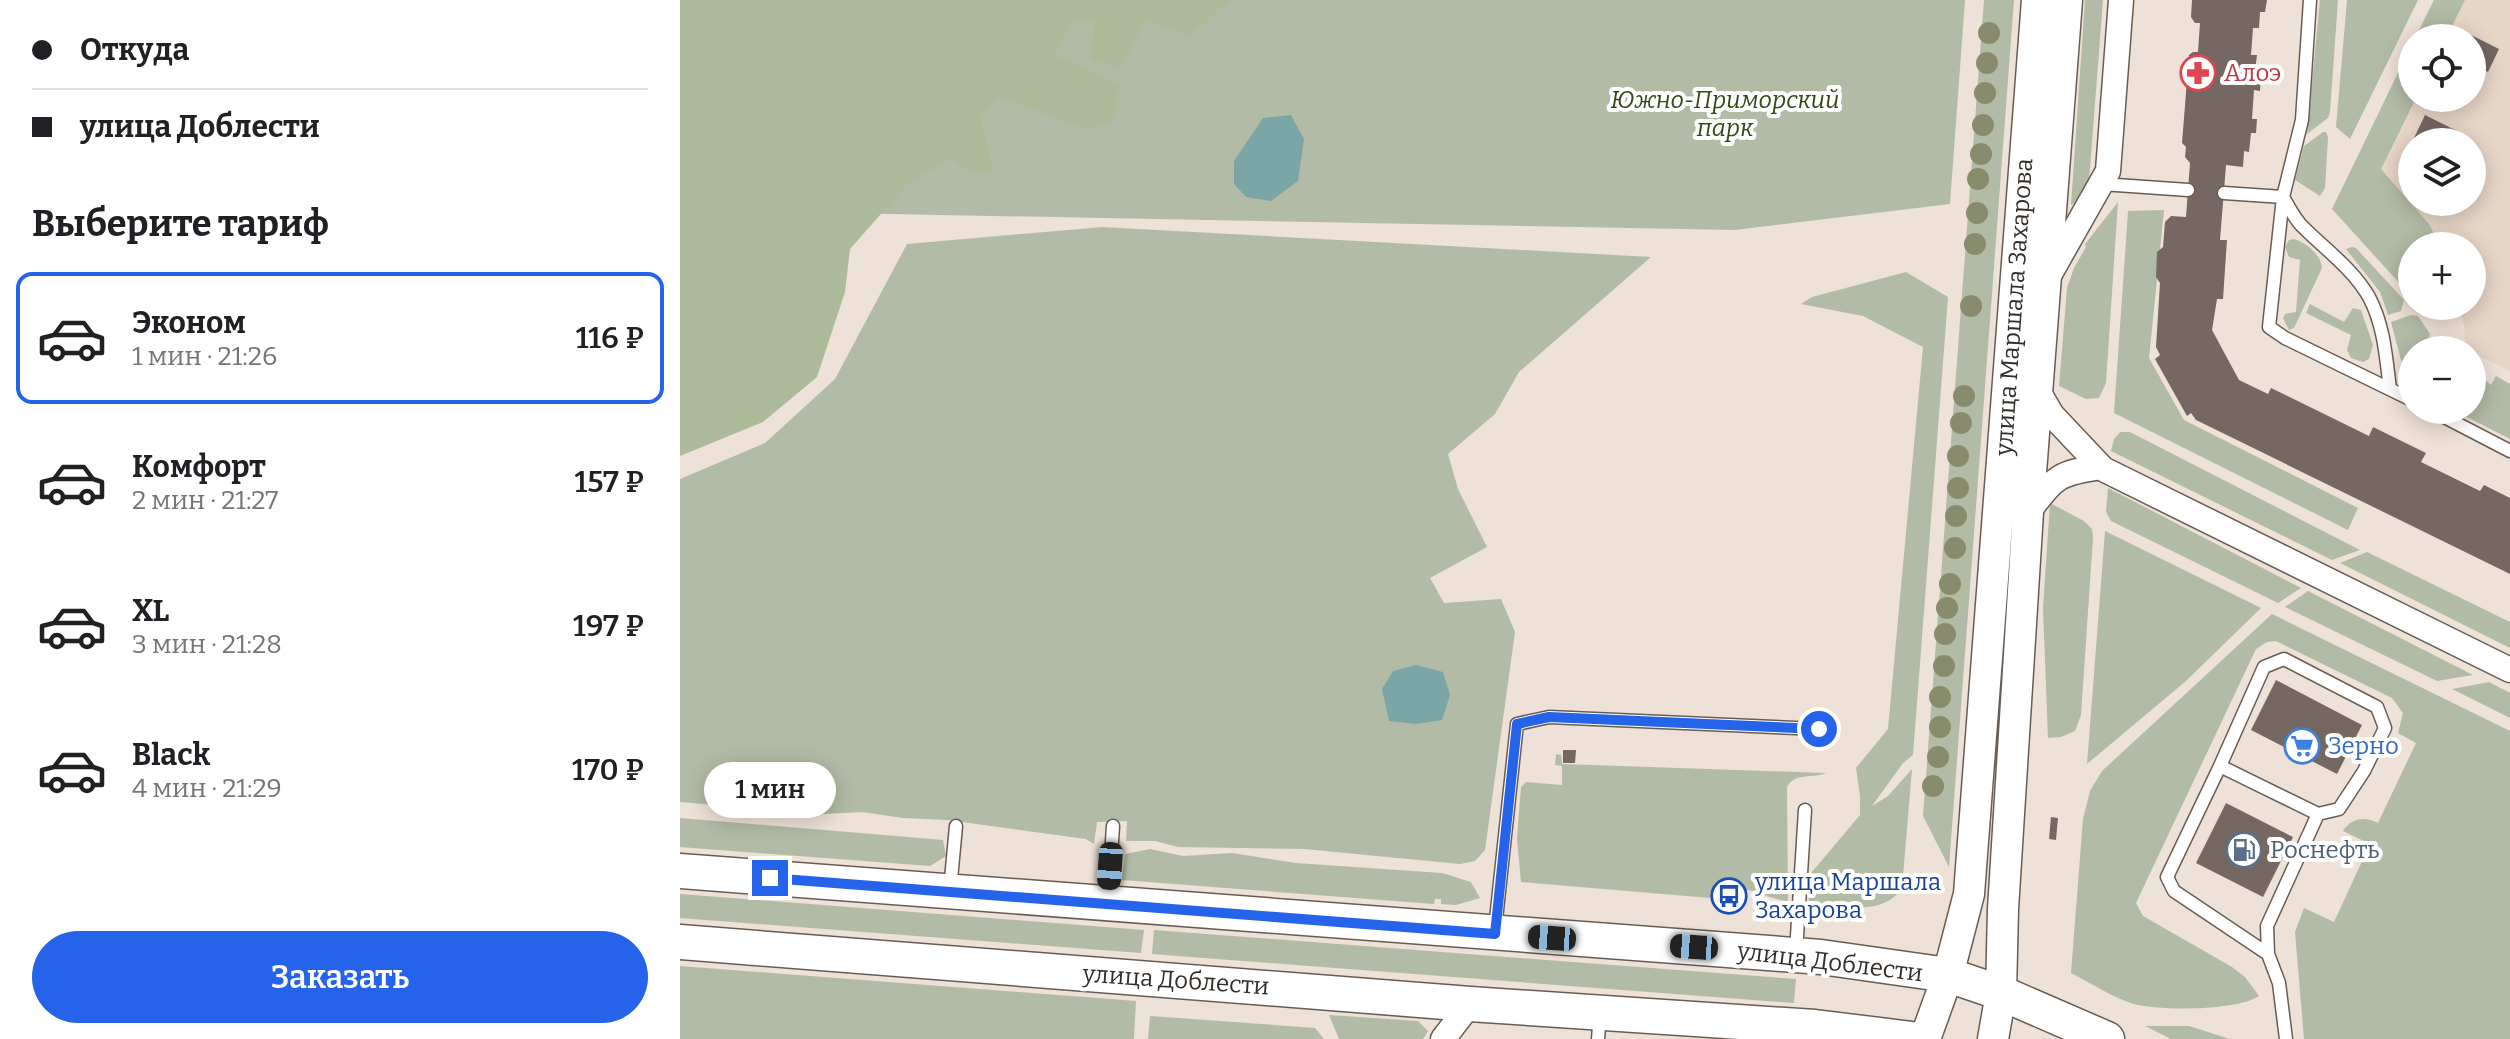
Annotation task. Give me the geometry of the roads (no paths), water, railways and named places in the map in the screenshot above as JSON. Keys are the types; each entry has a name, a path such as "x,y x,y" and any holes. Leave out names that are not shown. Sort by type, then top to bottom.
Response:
{"main road":[{"name":"улица Доблести","path":"680,871 1796,956 1948,975 2001,993 2107,1039"},
{"name":"улица Доблести","path":"680,942 1470,1004 1599,1026 1815,1027 1912,1039"}],"street":[{"name":"улица Маршала Захарова","path":"1925,1039 1948,975 1969,894 2037,0"},
{"name":"улица Маршала Захарова","path":"1993,1039 2001,993 2003,909 2028,512 2067,0"},
{"path":"2046,281 2108,171 2121,0"},
{"path":"2038,391 2052,415 2101,467 2510,670"},
{"path":"2028,512 2055,479 2070,472 2101,467"},
{"path":"1443,1039 1470,1004"}],"lane":[{"path":"2310,0 2302,120 2283,197 2269,327 2285,338 2398,393"},
{"path":"2102,184 2188,190"},
{"path":"2224,193 2283,197"},
{"path":"2283,197 2302,226 2330,250 2369,297 2383,333 2390,389"},
{"path":"2458,424 2510,451"},
{"path":"2220,766 2318,814 2339,809 2364,771 2385,728 2377,707 2284,659 2264,667 2167,877 2174,891 2268,954"},
{"path":"1495,934 1517,724 1549,717 1819,729"},
{"path":"1796,956 1805,810"},
{"path":"2282,1036 2279,983 2268,954 2267,926 2318,814"},
{"path":"950,892 956,826"},
{"path":"1107,904 1113,826"}],"water":[{"path":"1291,115 1304,139 1298,181 1271,201 1246,197 1234,184 1234,161 1263,118"},
{"path":"1416,665 1443,672 1450,695 1442,720 1416,724 1389,721 1382,689 1393,671"}],"place":[{"name":"Алоэ","path":"2198,73"},
{"name":"Зерно","path":"2302,746"},
{"name":"Роснефть","path":"2244,850"},
{"name":"улица Маршала Захарова","path":"1729,896"}],"park label":[{"name":"Южно-Приморский парк","path":"1725,114"}]}
